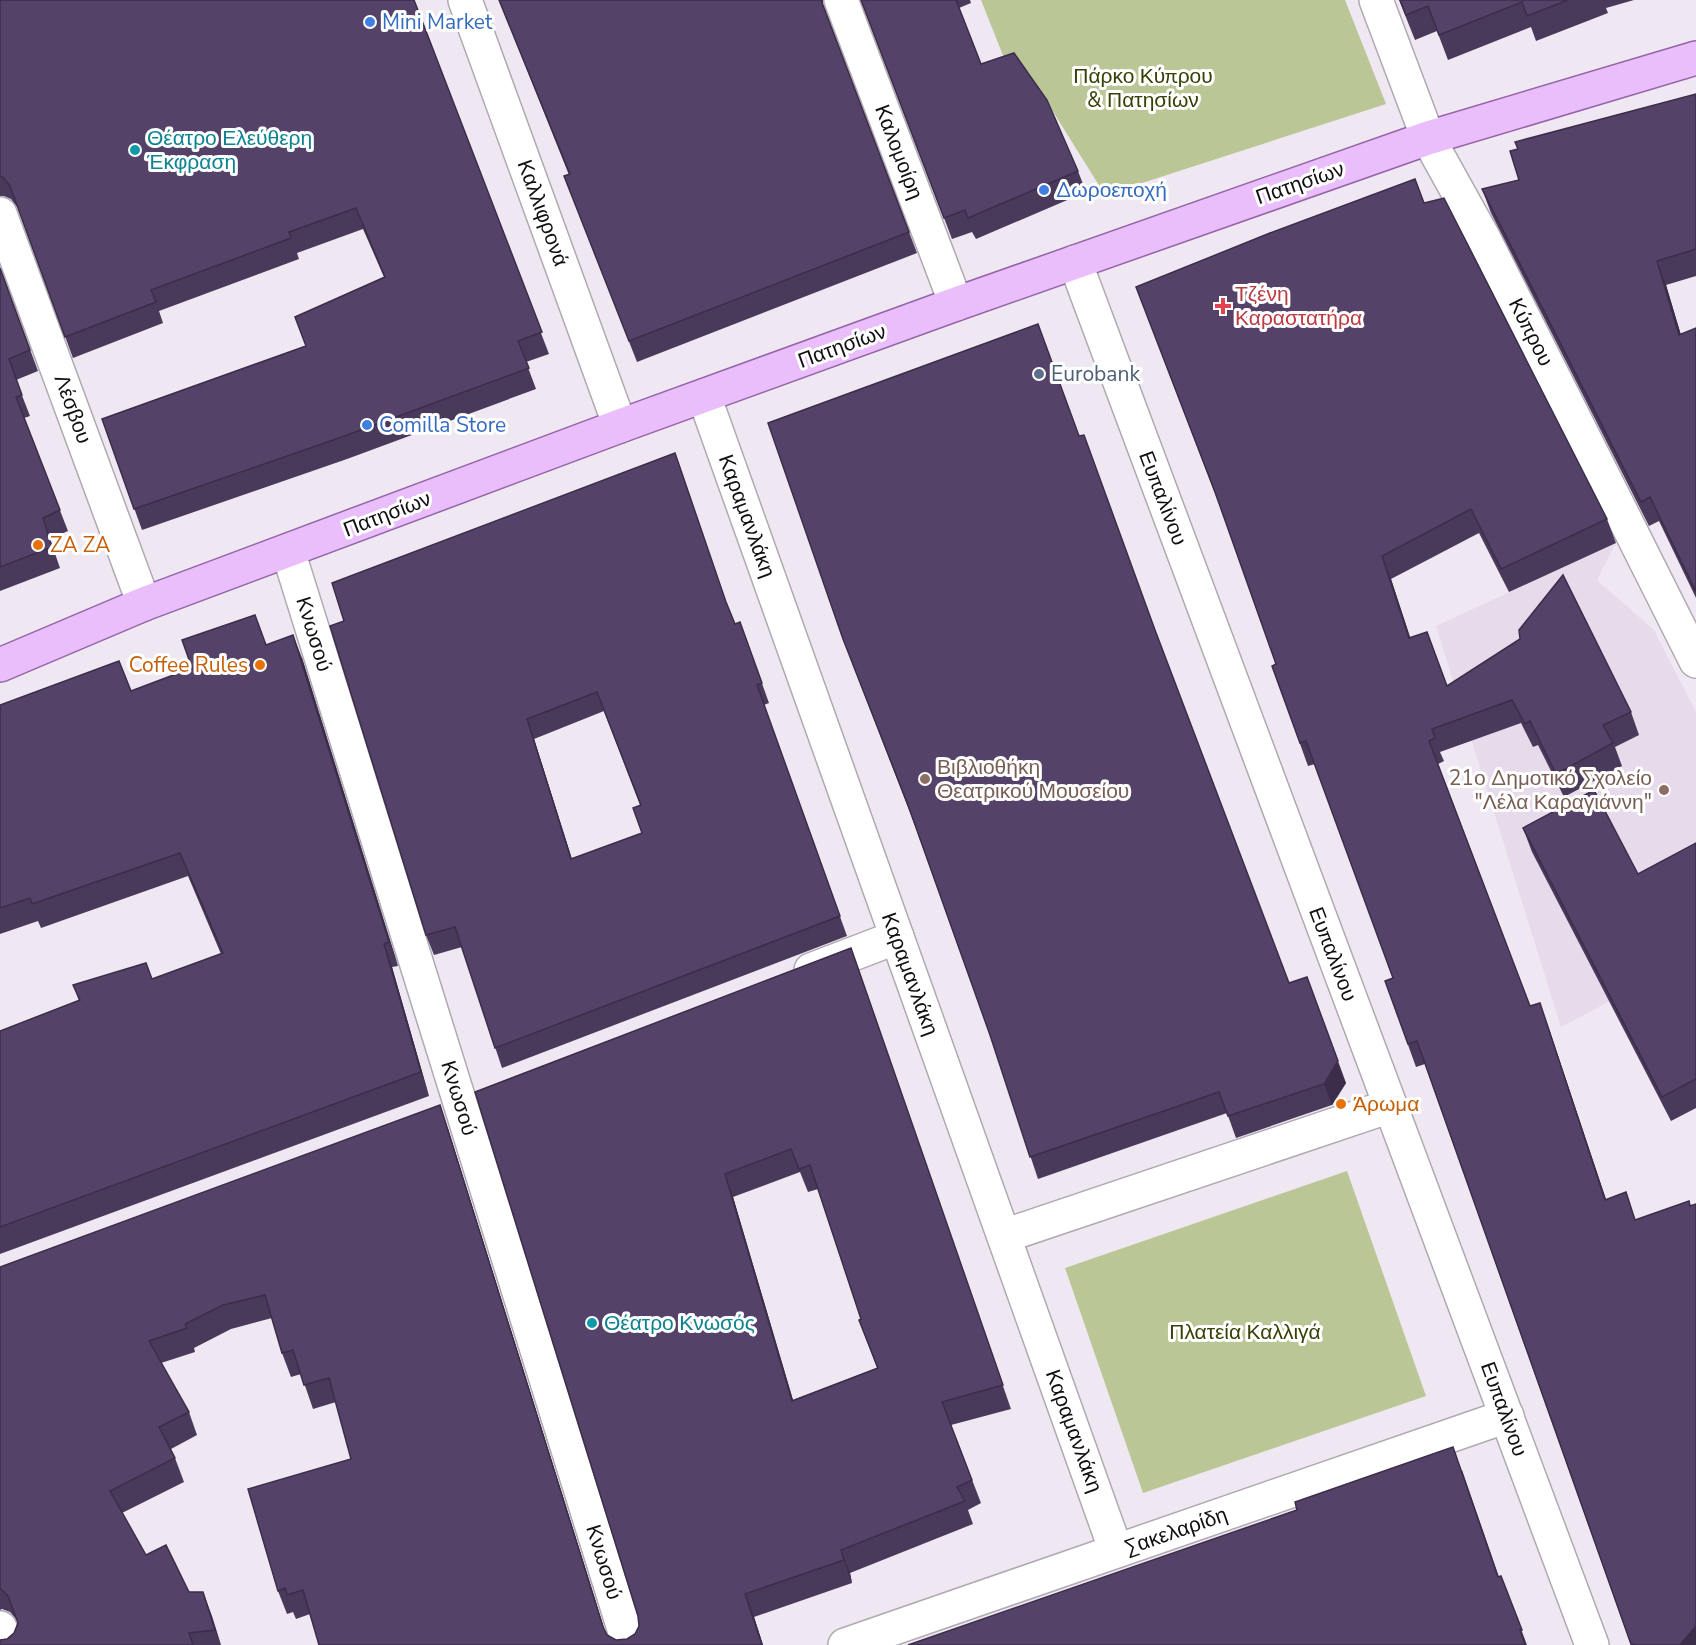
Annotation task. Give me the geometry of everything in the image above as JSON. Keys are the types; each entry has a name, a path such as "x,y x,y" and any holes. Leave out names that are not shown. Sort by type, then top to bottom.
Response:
{"main road":[{"name":"Πατησίων","path":"0,665 144,604 620,426 956,304 1428,138 1696,58"}],"street":[{"name":"Καλλιφρονά","path":"465,0 620,426"},
{"name":"Καλομοίρη","path":"841,0 956,304"},
{"name":"Κύπρου","path":"1376,0 1428,138 1483,237 1696,661"},
{"name":"Λέσβου","path":"0,214 144,604"},
{"name":"Ευπαλίνου","path":"1075,262 1592,1645"},
{"name":"Καραμανλάκη","path":"704,396 1116,1551"},
{"name":"Κνωσού","path":"288,551 472,1100 629,1645"},
{"path":"785,980 897,937"},
{"path":"427,1117 472,1100"},
{"path":"1004,1236 1390,1106"},
{"name":"Σακελαρίδη","path":"845,1645 1507,1416"},
{"path":"0,1628 8,1645"}],"shaded area":[{"path":"1616,543 1597,580 1654,630 1696,712 1696,956 1561,1027 1436,626"}],"green space":[{"name":"Πάρκο Κύπρου & Πατησίων","path":"981,0 1345,0 1386,104 1105,195 1029,73 1008,68"},
{"name":"Πλατεία Καλλιγά","path":"1347,1171 1426,1396 1143,1493 1065,1268"}],"building":[{"path":"0,0 414,0 542,332 518,341 529,368 339,438 134,509 102,419 306,346 295,317 385,277 356,208 289,232 291,238 151,290 156,302 65,337 10,186 0,176"},
{"path":"499,0 821,0 909,232 629,341 564,176 570,174"},
{"path":"861,0 956,0 981,64 1014,53 1047,100 1078,171 968,218 965,210 944,218"},
{"path":"1400,0 1568,0 1527,16 1522,2 1439,35 1428,6 1406,15"},
{"path":"1696,94 1696,249 1657,261 1679,335 1696,328 1696,592 1650,497 1641,502 1482,189 1519,180 1510,151 1518,149 1515,142"},
{"path":"1415,179 1424,203 1444,198 1607,519 1501,569 1471,509 1382,556 1409,638 1427,632 1447,686 1520,639 1519,630 1563,575 1631,712 1603,725 1613,743 1556,774 1530,721 1525,724 1512,700 1432,729 1435,738 1429,741 1530,1006 1540,1003 1605,1200 1626,1192 1635,1220 1689,1201 1690,1206 1696,1204 1696,1626 1680,1645 1631,1644 1417,1041 1408,1044 1385,981 1393,978 1306,741 1300,743 1272,666 1276,664 1215,492 1136,287 1270,233"},
{"path":"0,268 30,350 9,359 22,395 16,397 60,510 43,518 52,547 0,567"},
{"path":"1038,324 1079,436 1084,435 1155,630 1289,983 1307,977 1338,1061 1324,1084 1228,1116 1219,1092 1030,1157 990,1035 908,805 843,639 768,423"},
{"path":"675,453 726,602 735,624 740,622 762,683 757,685 840,916 495,1048 455,927 426,935 330,626 344,621 332,583","holes":["597,692 641,805 633,808 642,833 571,859 527,719"]},
{"path":"255,615 266,645 293,635 389,942 384,944 421,1072 0,1227 0,1031 80,1000 73,985 146,963 152,979 223,953 180,853 32,904 30,898 0,908 0,705 119,661 131,691 192,668 182,640"},
{"path":"1594,790 1638,874 1696,843 1696,1079 1662,1097 1523,828"},
{"path":"851,948 1003,1385 942,1402 972,1480 957,1487 965,1501 841,1550 844,1560 745,1594 762,1645 319,1645 303,1590 287,1595 285,1588 278,1591 248,1489 351,1459 329,1378 304,1385 293,1350 282,1353 265,1295 223,1305 185,1324 187,1328 149,1341 189,1412 159,1427 175,1458 110,1491 146,1555 166,1545 189,1592 203,1592 215,1630 189,1633 193,1645 0,1645 0,1640 7,1639 14,1633 18,1623 8,1596 0,1588 0,1267 440,1105 603,1627 607,1635 616,1640 627,1639 635,1634 639,1626 638,1616 475,1092","holes":["791,1149 799,1169 810,1165 861,1319 859,1320 878,1368 792,1401 725,1174"]},
{"path":"1453,1447 1498,1577 1501,1576 1522,1630 1520,1630 1525,1645 908,1645 1297,1510 1295,1502"}],"place":[{"name":"Mini Market","path":"370,22"},
{"name":"Θέατρο Ελεύθερη Έκφραση","path":"135,150"},
{"name":"Δωροεποχή","path":"1044,190"},
{"name":"Τζένη Καραστατήρα","path":"1223,306"},
{"name":"Eurobank","path":"1039,374"},
{"name":"Comilla Store","path":"367,425"},
{"name":"ZA ZA","path":"38,545"},
{"name":"Coffee Rules","path":"260,665"},
{"name":"Βιβλιοθήκη Θεατρικού Μουσείου","path":"925,779"},
{"name":"21ο Δημοτικό Σχολείο \"Λέλα Καραγιάννη\"","path":"1664,790"},
{"name":"Άρωμα","path":"1341,1104"},
{"name":"Θέατρο Κνωσός","path":"592,1323"}]}
